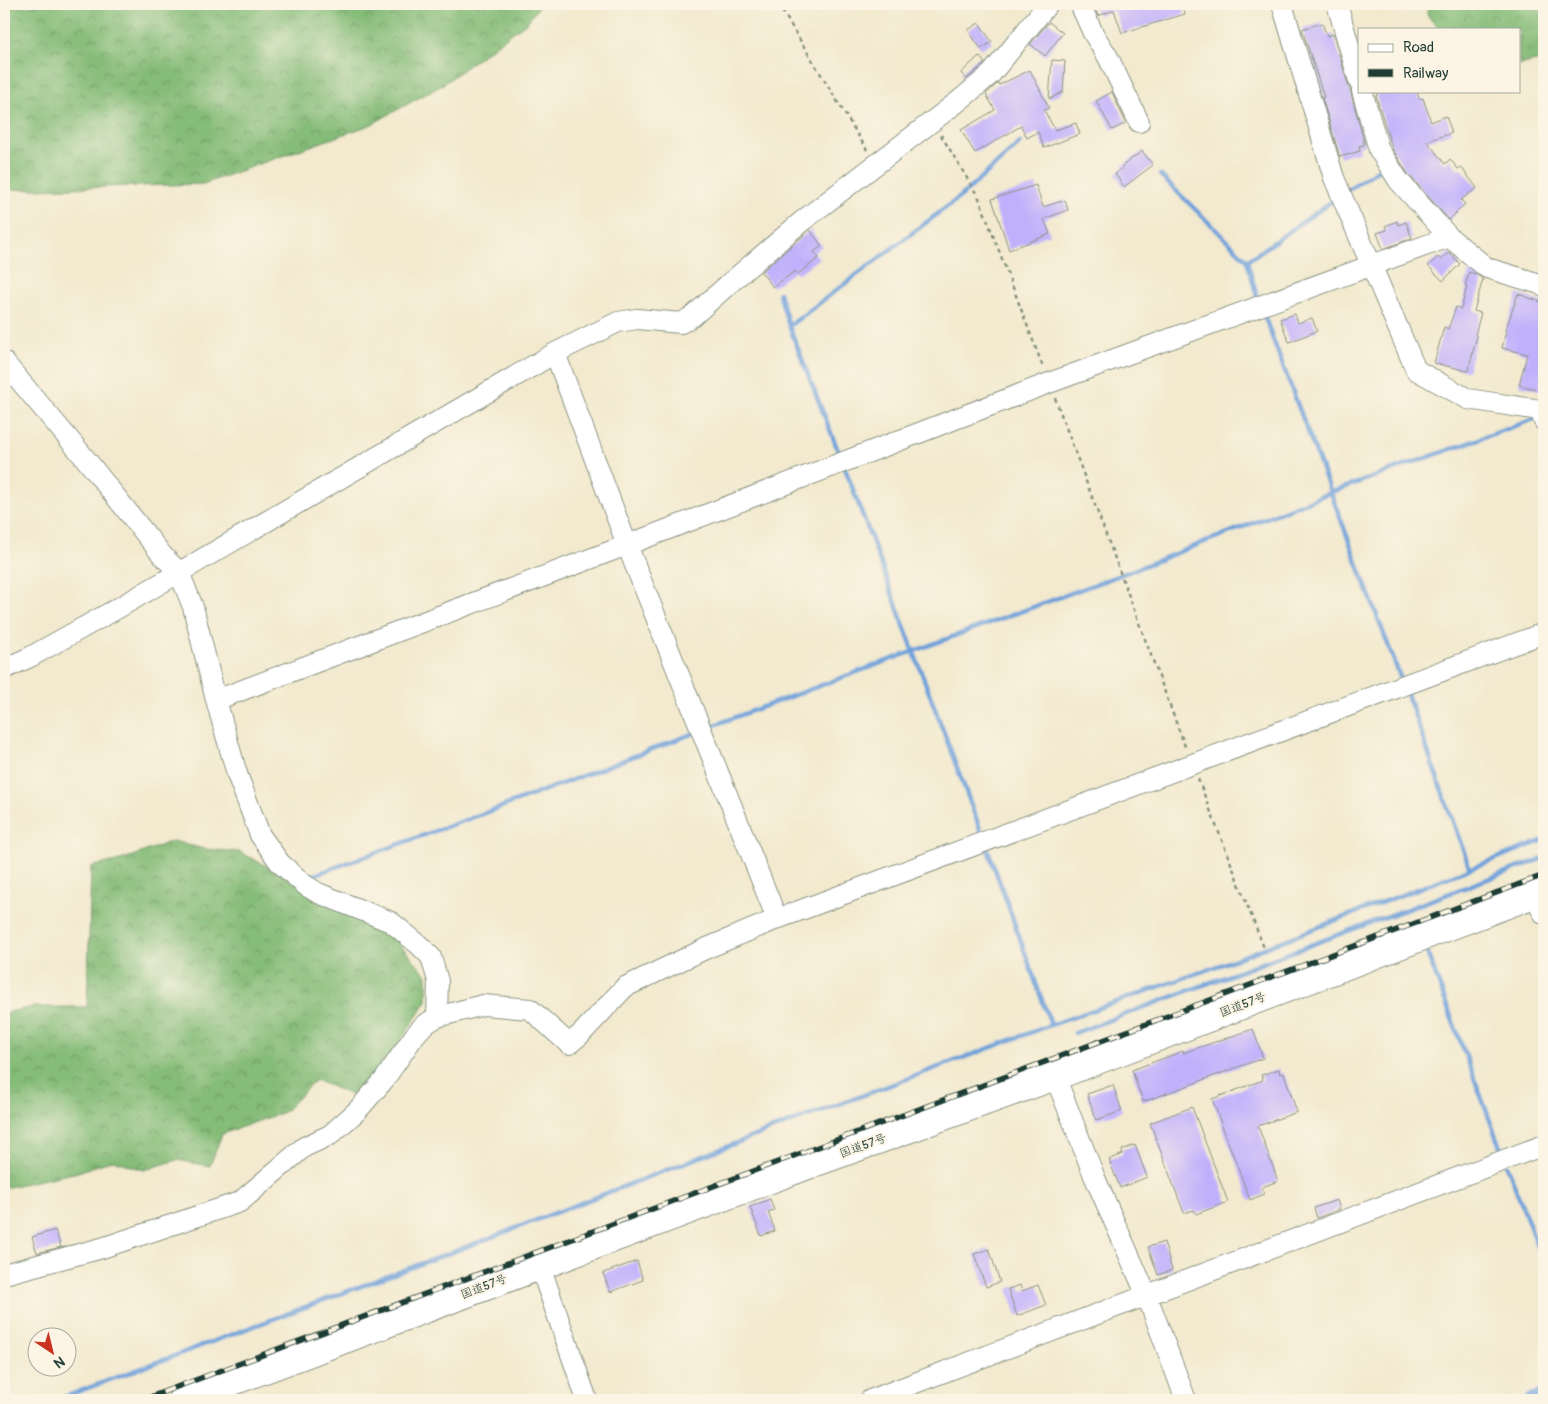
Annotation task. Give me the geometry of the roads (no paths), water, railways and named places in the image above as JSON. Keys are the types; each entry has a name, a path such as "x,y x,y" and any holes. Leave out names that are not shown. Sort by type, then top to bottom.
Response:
{"highway":[{"name":"国道57号","path":"182,1400 808,1165 1541,899"}],"street":[{"path":"4,669 38,652 179,572 555,354 618,322 637,319 681,323 693,316 801,222 990,74 1048,4"},
{"path":"1080,4 1139,122"},
{"path":"1282,4 1334,178 1416,370 1468,398 1540,410 1544,421"},
{"path":"1337,4 1358,78"},
{"path":"1362,92 1379,150 1399,181 1449,236 1487,268 1543,284"},
{"path":"216,700 627,546 1049,383 1449,236"},
{"path":"555,354 627,546 777,919"},
{"path":"4,362 163,556 179,572 193,606 216,700 237,774 260,835 280,863 305,885 318,893 391,922 431,957 438,981 437,1017"},
{"path":"4,1274 102,1248 240,1202 304,1147 330,1135 358,1111 384,1080 414,1035 424,1025 437,1017 483,1005 530,1009 569,1044 581,1034 625,987 705,949 777,919 1544,633"},
{"path":"1055,1076 1095,1178 1147,1296 1186,1400"},
{"path":"870,1400 1544,1145"},
{"path":"540,1266 587,1400"}],"waterway":[{"path":"841,458 789,326 960,197 1020,143"},
{"path":"1346,191 1382,167"},
{"path":"1160,175 1245,258"},
{"path":"1258,300 1247,261 1338,197"},
{"path":"779,293 789,326"},
{"path":"1262,310 1402,682"},
{"path":"706,728 1136,569 1332,492 1537,418"},
{"path":"845,468 983,837"},
{"path":"1406,691 1470,869"},
{"path":"314,875 496,809 697,732"},
{"path":"56,1400 1051,1025 1215,967 1544,840"},
{"path":"987,847 1051,1025"},
{"path":"1075,1033 1544,858"},
{"path":"1428,946 1425,947 1503,1155"},
{"path":"1507,1165 1544,1265"},
{"path":"1532,1400 1544,1396"}],"railway":[{"path":"142,1400 1544,875"}]}
